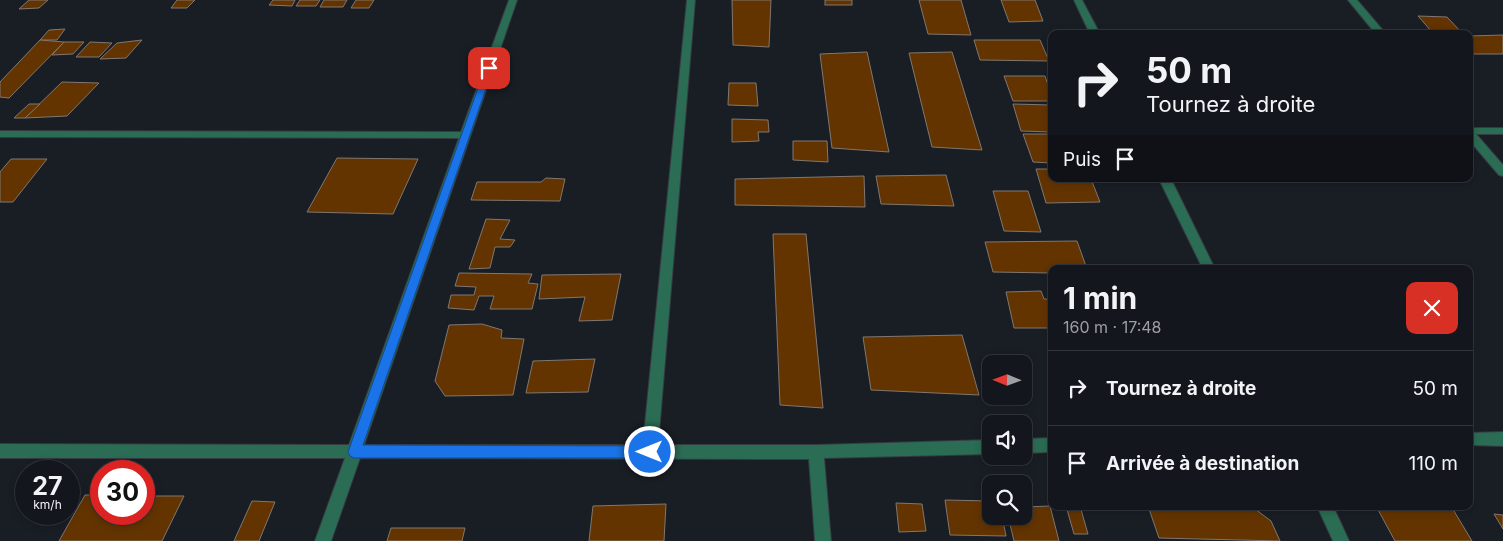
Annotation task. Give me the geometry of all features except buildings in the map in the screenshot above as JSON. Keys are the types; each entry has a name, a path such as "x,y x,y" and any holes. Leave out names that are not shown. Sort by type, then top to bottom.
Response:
{"street":[{"path":"323,541 513,0"},
{"path":"650,452 691,0"},
{"path":"1078,0 1092,30"},
{"path":"1352,0 1378,30"},
{"path":"1473,132 1503,131"},
{"path":"0,134 465,135"},
{"path":"1473,137 1503,172"},
{"path":"1166,182 1207,265"},
{"path":"1473,439 1503,439"},
{"path":"1032,446 1048,445"},
{"path":"0,452 816,452 982,447"},
{"path":"816,452 823,541"},
{"path":"1327,510 1342,541"}],"route":[{"path":"489,68 354,452 650,452"}]}
